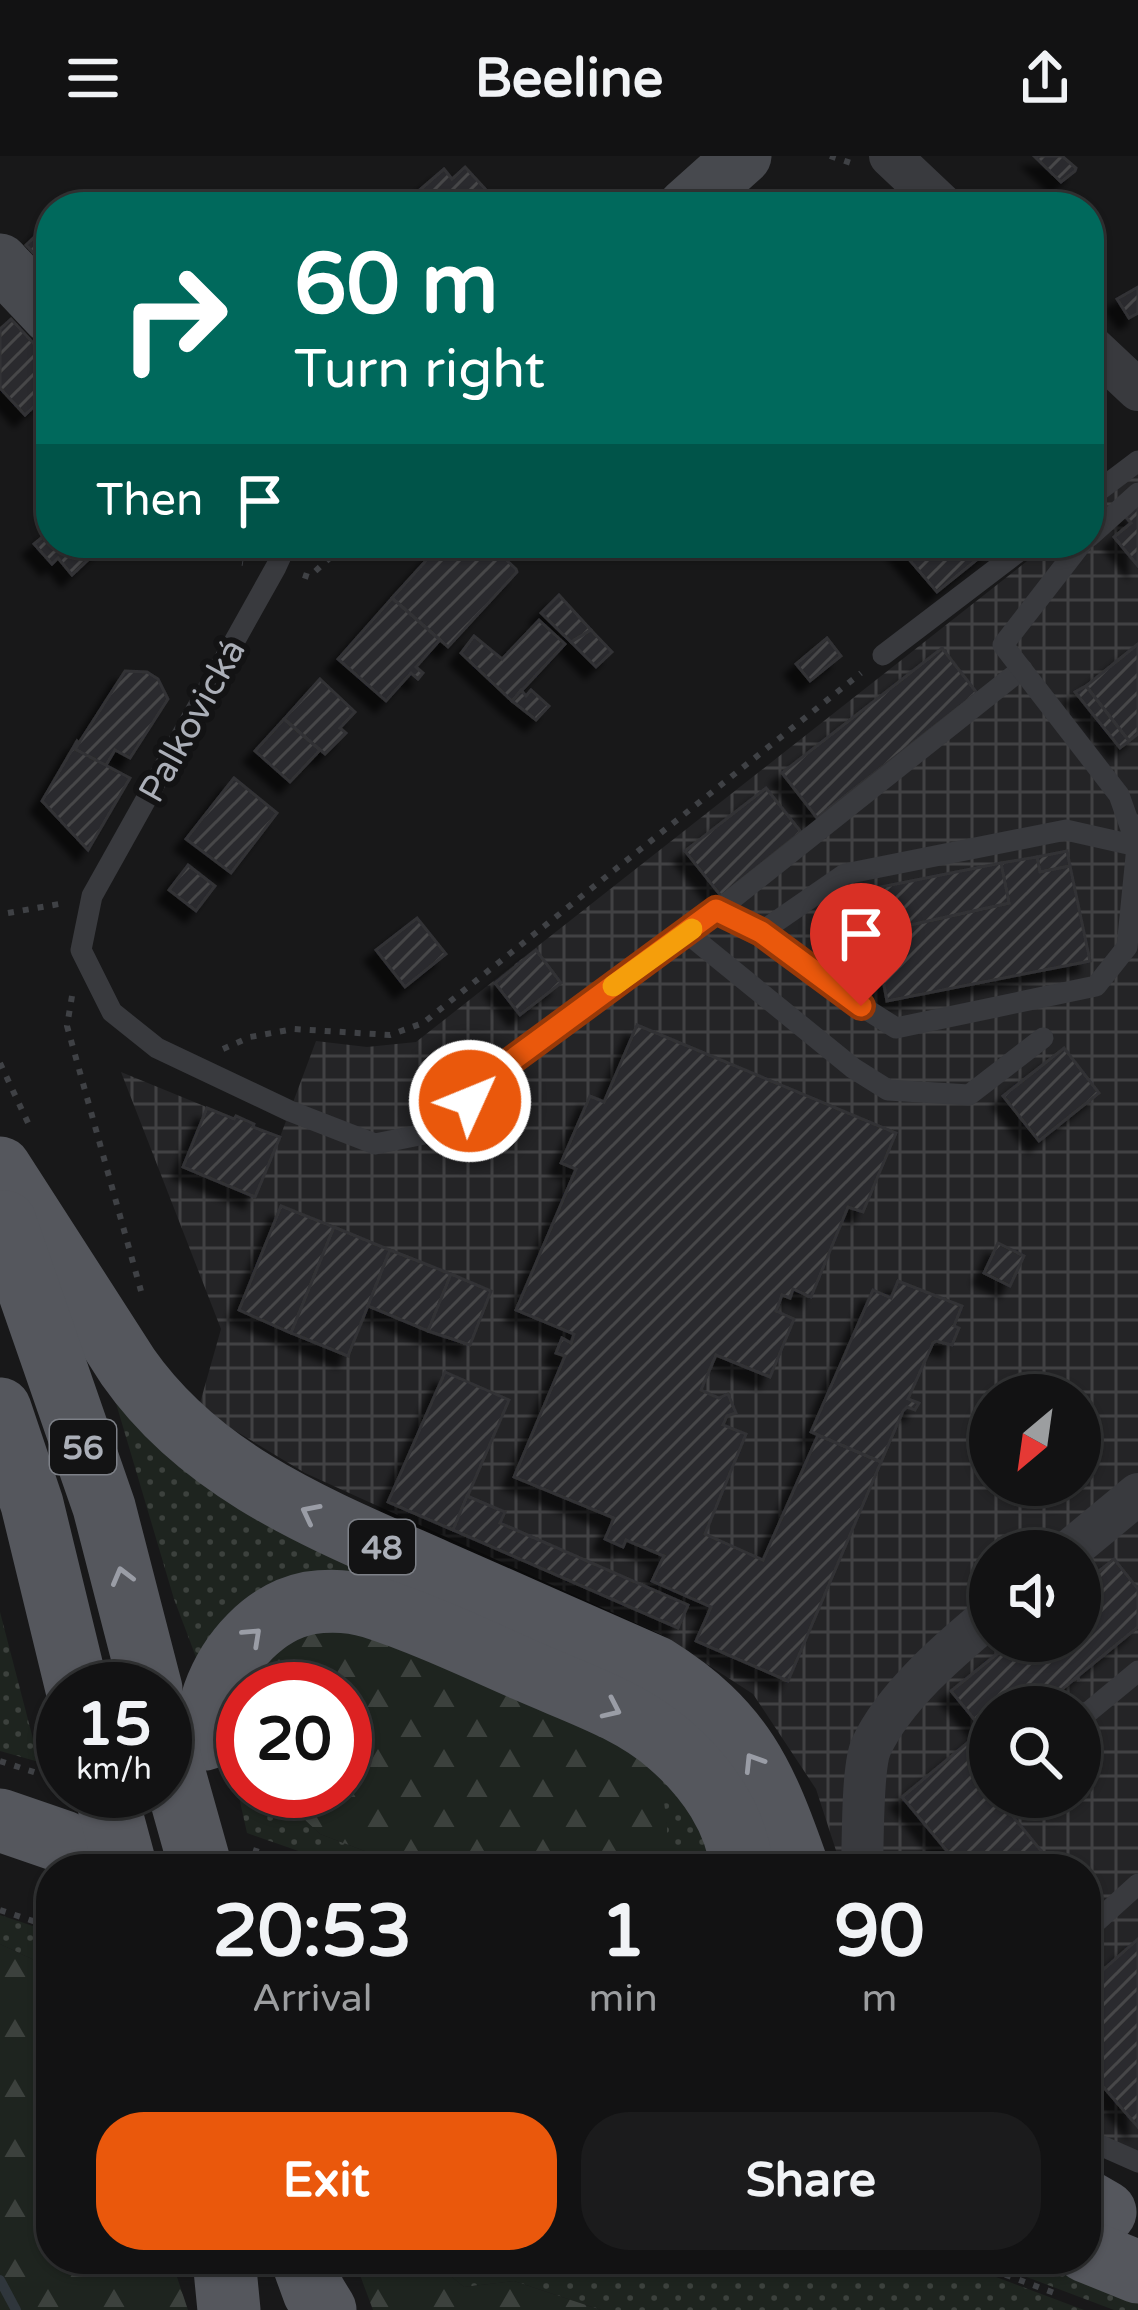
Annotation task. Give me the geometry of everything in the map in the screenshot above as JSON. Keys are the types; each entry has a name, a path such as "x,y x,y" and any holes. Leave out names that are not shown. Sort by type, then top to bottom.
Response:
{"main road":[{"name":"48","path":"19,1156 128,1367 183,1430 227,1466 295,1506 655,1667 684,1685 710,1707 750,1755 776,1804 793,1854"},
{"name":"56","path":"0,1209 104,1507 144,1662"},
{"name":"56","path":"0,1408 32,1504 70,1662"},
{"path":"0,1442 32,1504"},
{"name":"48","path":"192,1729 239,1648 266,1623 312,1603 339,1601 371,1607 489,1654 649,1728 690,1763 709,1787 725,1812 739,1854"},
{"path":"192,1765 217,1854"},
{"path":"112,1818 122,1854"},
{"path":"0,1820 47,1854"},
{"path":"0,1863 36,1862"},
{"path":"1101,2222 1138,2272"},
{"path":"226,2274 230,2310"},
{"path":"307,2274 325,2310"}],"street":[{"path":"703,192 743,156"},
{"path":"890,156 928,192"},
{"path":"0,262 36,300"},
{"path":"1104,358 1138,391"},
{"path":"1094,1530 1138,1494"},
{"path":"863,1854 869,1750 936,1660 969,1633"}],"lane":[{"path":"1104,487 1138,461"},
{"path":"1104,523 1138,493"},
{"name":"Palkovická","path":"280,558 92,896 80,950 112,1012 157,1048 290,1111 375,1144 444,1130 496,1072 687,933 1022,670"},
{"path":"883,656 1010,558"},
{"path":"716,910 761,932 896,1028 1096,986 1127,947 1138,846 1119,795 1004,645 1071,558"},
{"path":"761,932 844,874 1066,830 1138,846"},
{"path":"687,933 853,1068 888,1090 969,1095 1043,1038"},
{"path":"1101,1702 1138,1671"},
{"path":"1101,1917 1138,1884"}],"path":[{"path":"197,1069 214,1053 250,1037 325,1028 390,1035 423,1023 883,656"},
{"path":"8,913 92,896"},
{"path":"72,993 67,1027 144,1301"},
{"path":"0,1063 19,1156"},
{"path":"0,1761 36,1773"},
{"path":"0,1910 36,1922"}],"shaded area":[{"path":"1138,473 1138,2173 1101,2156 1101,1854 837,1854 816,1789 753,1694 662,1635 305,1473 229,1427 200,1403 221,1329 121,1072 280,1137 316,1041 367,1047 416,1042 1031,558 1104,558 1104,500"}],"green space":[{"path":"110,1383 709,1743 372,1691 372,1662 199,1665 174,1599"},
{"path":"0,1612 36,1761 0,1751"},
{"path":"348,1623 637,1743 661,1780 667,1854 373,1854 320,1834 303,1818 372,1818 372,1662 269,1662 294,1634"},
{"path":"637,1743 667,1766 717,1854 667,1854 667,1824"},
{"path":"244,1818 303,1818 320,1834 373,1854 307,1854 247,1833"},
{"path":"0,1915 36,1927 36,1961 0,1944"},
{"path":"0,1944 36,1961 36,2274 176,2274 188,2310 0,2310"},
{"path":"360,2274 448,2274 464,2287 514,2281 601,2310 373,2310"},
{"path":"448,2274 988,2274 1084,2310 601,2310 514,2281 464,2287"},
{"path":"1019,2274 1084,2274 1138,2294 1138,2310 1114,2310"}],"building":[{"path":"1034,156 1062,156 1076,168 1061,182"},
{"path":"465,167 488,192 417,192 444,169 452,179"},
{"path":"36,235 36,256 26,245"},
{"path":"1138,287 1138,313 1129,318 1117,299"},
{"path":"11,319 36,346 36,404 25,415 0,388 0,329"},
{"path":"1136,506 1138,566 1114,537 1131,523 1124,515"},
{"path":"58,558 90,558 72,575"},
{"path":"428,558 504,558 517,572 448,647 392,598"},
{"path":"908,558 979,558 937,592"},
{"path":"559,595 591,630 571,642 541,613"},
{"path":"392,598 440,640 416,667 423,673 418,679 411,673 386,701 338,659"},
{"path":"539,620 565,644 512,701 461,653 474,636 502,659"},
{"path":"591,630 612,652 596,667 571,642"},
{"path":"827,638 841,656 810,681 796,664"},
{"path":"1138,644 1138,734 1129,741 1086,686"},
{"path":"942,648 977,693 817,818 782,773"},
{"path":"125,671 147,672 158,679 168,699 130,758 115,750 105,767 75,749"},
{"path":"320,679 355,712 340,728 346,733 325,754 284,719"},
{"path":"1086,686 1129,741 1120,748 1075,692"},
{"path":"521,690 526,696 531,690 549,706 536,720 512,701"},
{"path":"284,719 320,750 290,782 255,751"},
{"path":"77,741 75,749 130,778 88,850 42,801"},
{"path":"234,778 277,813 231,873 186,839"},
{"path":"766,788 801,832 721,896 685,851"},
{"path":"1067,851 1070,866 1040,872 1037,857"},
{"path":"1037,857 1040,872 1070,866 1090,961 887,1001 874,933 1009,903 1001,863"},
{"path":"1001,863 1009,903 874,933 866,890"},
{"path":"188,865 215,886 196,911 169,890"},
{"path":"417,918 446,954 405,987 376,950"},
{"path":"536,950 561,983 520,1015 495,983"},
{"path":"637,1025 896,1133 863,1212 848,1207 811,1297 793,1289 790,1298 782,1295 776,1311 794,1319 770,1377 716,1355 701,1390 719,1398 728,1394 736,1413 727,1416 723,1425 746,1434 705,1534 763,1560 818,1435 881,1462 788,1681 696,1641 711,1607 652,1581 664,1556 626,1540 623,1547 605,1539 614,1518 514,1477 565,1356 556,1353 562,1338 571,1343 574,1334 516,1310 576,1169 561,1163 590,1096 604,1102"},
{"path":"1064,1048 1099,1093 1039,1141 1003,1096"},
{"path":"207,1108 280,1137 255,1197 183,1167"},
{"path":"281,1206 334,1227 291,1333 239,1310"},
{"path":"334,1227 390,1250 348,1356 291,1333"},
{"path":"998,1243 1024,1256 1010,1286 984,1273"},
{"path":"390,1250 451,1274 428,1331 368,1306"},
{"path":"451,1274 491,1291 470,1345 428,1331"},
{"path":"898,1281 962,1306 952,1345 933,1343 908,1399 919,1403 915,1410 907,1407 903,1411 881,1462 811,1432 873,1290 891,1298"},
{"path":"445,1372 509,1400 453,1530 388,1502"},
{"path":"467,1496 505,1512 500,1523 688,1605 678,1628 453,1530"},
{"path":"1114,1559 1138,1589 1138,1627 1101,1657 1101,1569"},
{"path":"987,1662 1095,1662 1078,1676 1079,1681 1077,1677 1066,1686 969,1686 969,1713 951,1691"},
{"path":"969,1742 969,1818 1014,1818 1044,1854 950,1854 902,1797"},
{"path":"1138,1939 1138,2127 1101,2084 1101,1972"}],"waterway":[{"path":"0,2280 16,2310"}],"slow traffic":[{"path":"613,986 692,929"}],"route":[{"path":"470,1101 496,1072 716,910 761,932 861,1006"}]}
